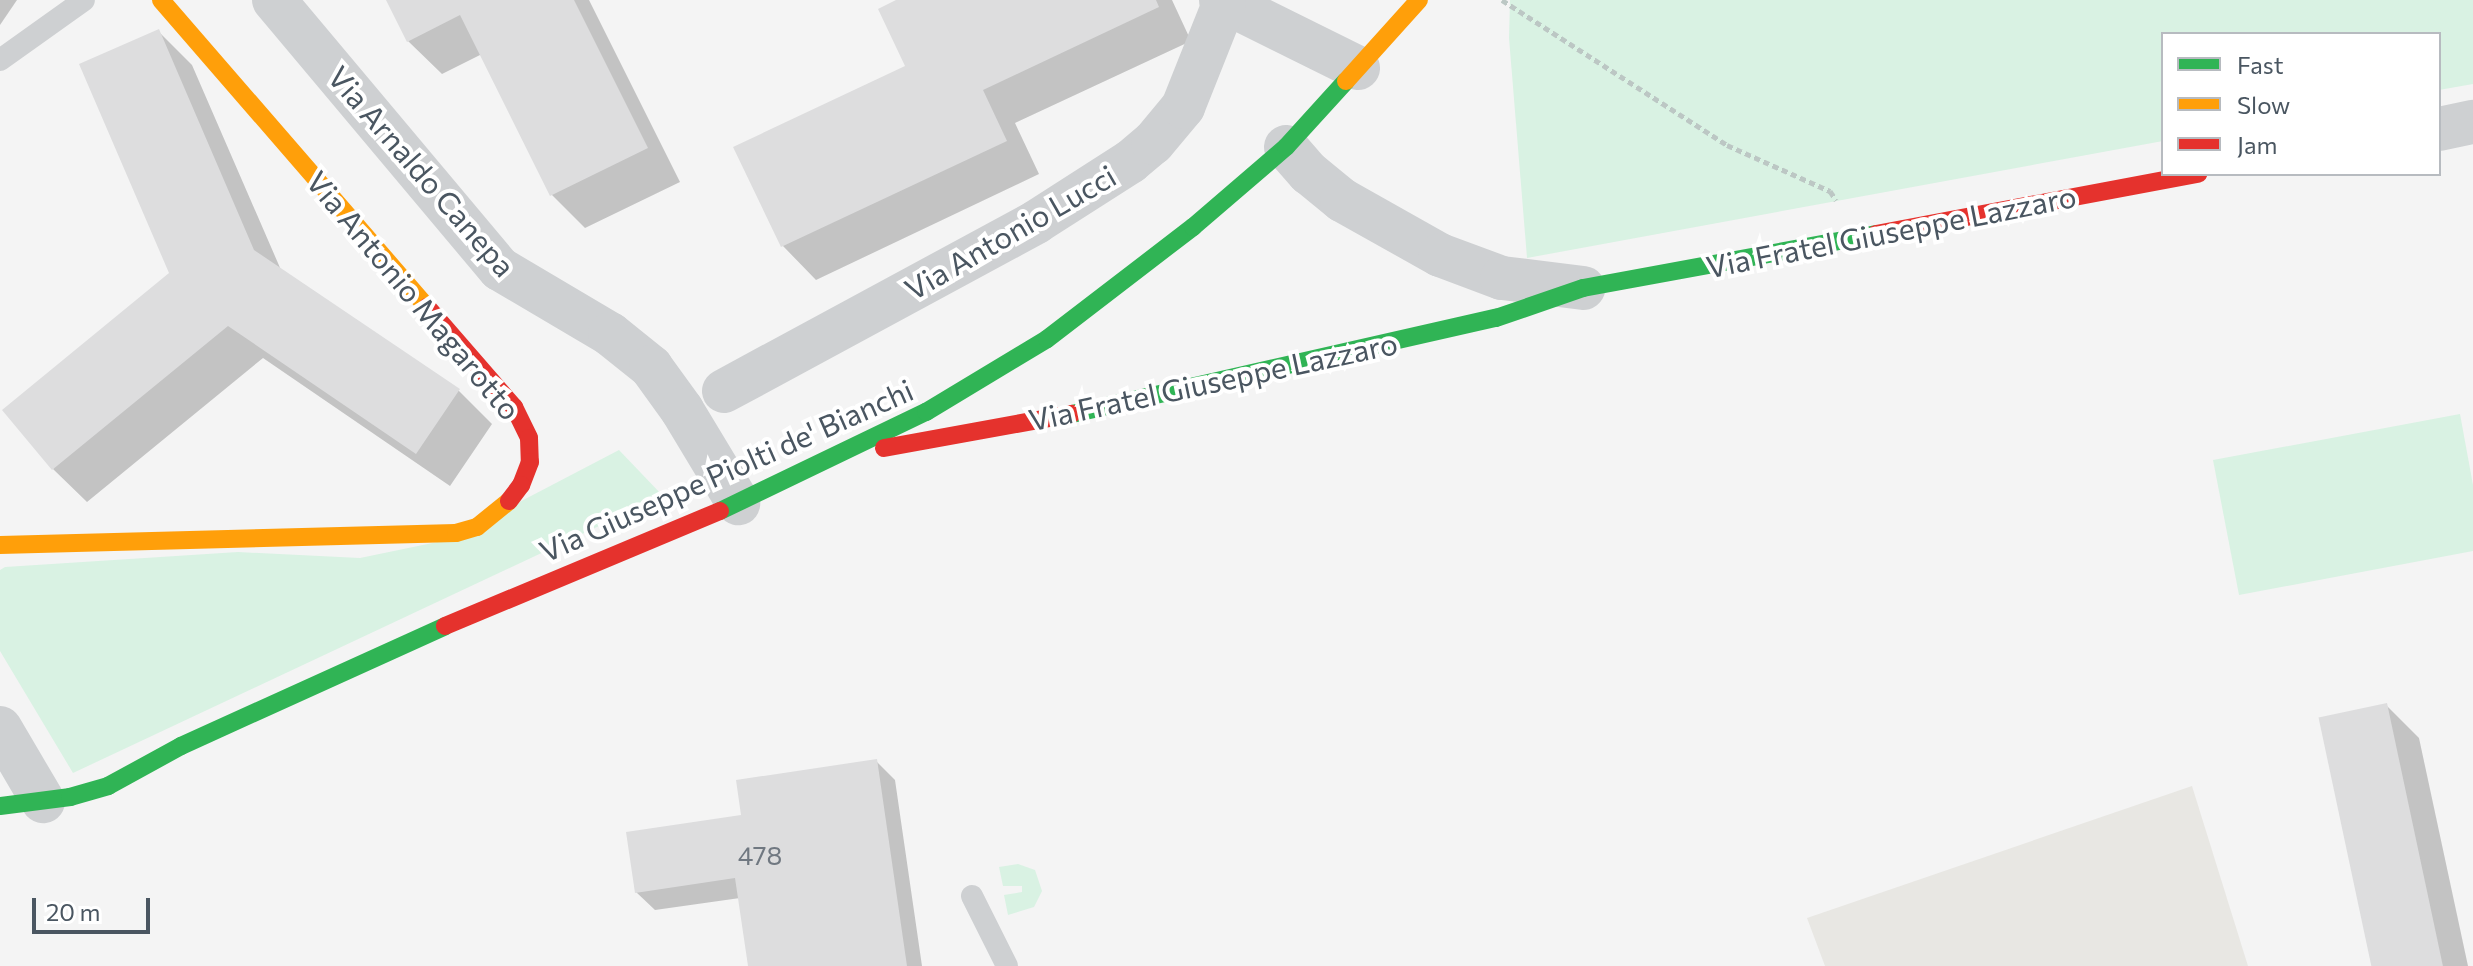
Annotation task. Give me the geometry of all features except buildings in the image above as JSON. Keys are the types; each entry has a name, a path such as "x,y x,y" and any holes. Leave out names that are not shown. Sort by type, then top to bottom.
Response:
{"street":[{"name":"Via Antonio Magarotto","path":"0,545 456,533 477,527 507,504 521,485 530,462 529,438 514,407 161,0"},
{"name":"Via Arnaldo Canepa","path":"274,0 500,269 610,334 651,367 682,410 738,503"},
{"name":"Via Giuseppe Piolti de' Bianchi","path":"0,806 90,793 108,786 181,746 385,651 738,503 926,412 1047,339 1193,227 1286,147 1419,0"},
{"path":"1222,2 1358,68"},
{"name":"Via Antonio Lucci","path":"724,391 1036,222 1130,162 1153,143 1183,107 1222,2"},
{"path":"2441,129 2473,122"},
{"name":"Via Fratel Giuseppe Lazzaro","path":"1286,147 1309,173 1342,200 1440,255 1502,278 1583,288"},
{"name":"Via Fratel Giuseppe Lazzaro","path":"838,456 1130,403 1496,318 1583,288 2187,176"},
{"path":"0,728 43,801"}],"lane":[{"path":"0,60 84,0"},
{"path":"972,896 1007,966"}],"path":[{"path":"1502,0 1727,145 1830,191 1862,235"}],"shaded area":[{"path":"2192,786 2248,966 1825,966 1807,918"}],"green space":[{"path":"1510,0 2473,0 2473,84 2441,90 2441,32 2161,32 2161,141 1527,258 1509,38"},
{"path":"2460,414 2473,485 2473,551 2239,595 2213,460"},
{"path":"619,450 663,496 73,773 0,651 0,570 5,567 238,552 360,558 447,540"},
{"path":"1018,864 1035,870 1042,891 1034,907 1008,915 1004,895 1022,892 1022,886 1003,886 999,867"}],"traffic: fast":[{"path":"720,511 926,412 1047,339 1193,227 1286,147 1346,81"},
{"path":"1072,414 1496,318 1583,288 1876,234"},
{"path":"0,806 70,797 108,786 181,746 445,626"}],"traffic: slow":[{"path":"161,0 427,307"},
{"path":"1346,81 1419,0"},
{"path":"0,545 456,533 477,527 509,501"}],"traffic: jam":[{"path":"1876,234 2187,176"},
{"path":"427,307 514,407 529,438 530,462 521,485 509,501"},
{"path":"884,448 1072,414"},
{"path":"445,626 720,511"}]}
